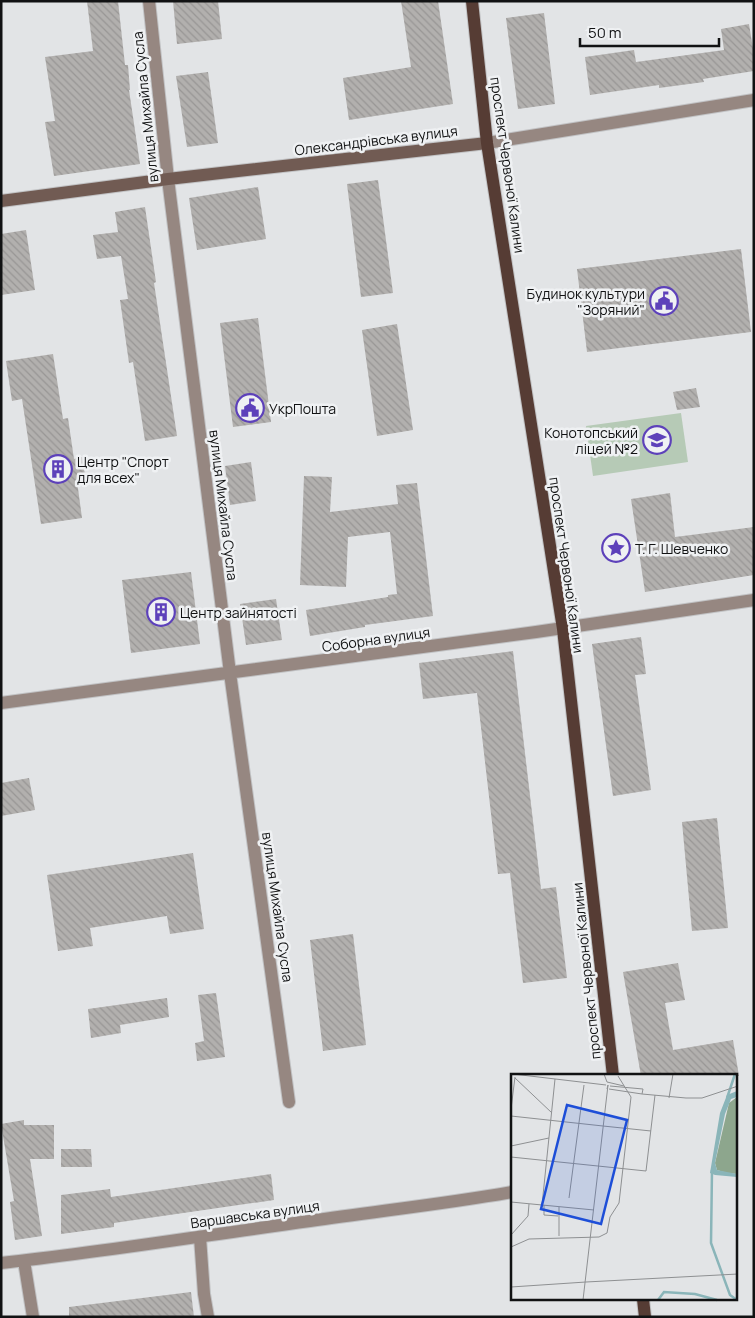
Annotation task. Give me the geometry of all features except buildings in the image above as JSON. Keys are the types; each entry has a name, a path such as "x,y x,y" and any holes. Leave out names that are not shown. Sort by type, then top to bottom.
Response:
{"main road":[{"name":"проспект Червоної Калини","path":"472,1 488,142 563,628 613,1074"},
{"name":"Олександрівська вулиця","path":"1,201 168,179 488,142"},
{"path":"643,1300 645,1317"}],"street":[{"name":"вулиця Михайла Сусла","path":"149,1 168,179 230,673 289,1102"},
{"name":"Олександрівська вулиця","path":"488,142 754,100"},
{"name":"Соборна вулиця","path":"1,703 563,628 754,600"},
{"name":"Варшавська вулиця","path":"1,1263 200,1237 511,1192"},
{"path":"200,1237 204,1294 208,1317"},
{"path":"24,1261 33,1317"}],"green space":[{"path":"681,413 688,462 593,476 586,426"}],"place":[{"name":"Будинок культури \"Зоряний\"","path":"664,301"},
{"name":"УкрПошта","path":"250,408"},
{"name":"Конотопський ліцей №2","path":"657,440"},
{"name":"Центр \"Спорт для всех\"","path":"58,469"},
{"name":"Т. Г. Шевченко","path":"616,548"},
{"name":"Центр зайнятості","path":"161,612"}]}
